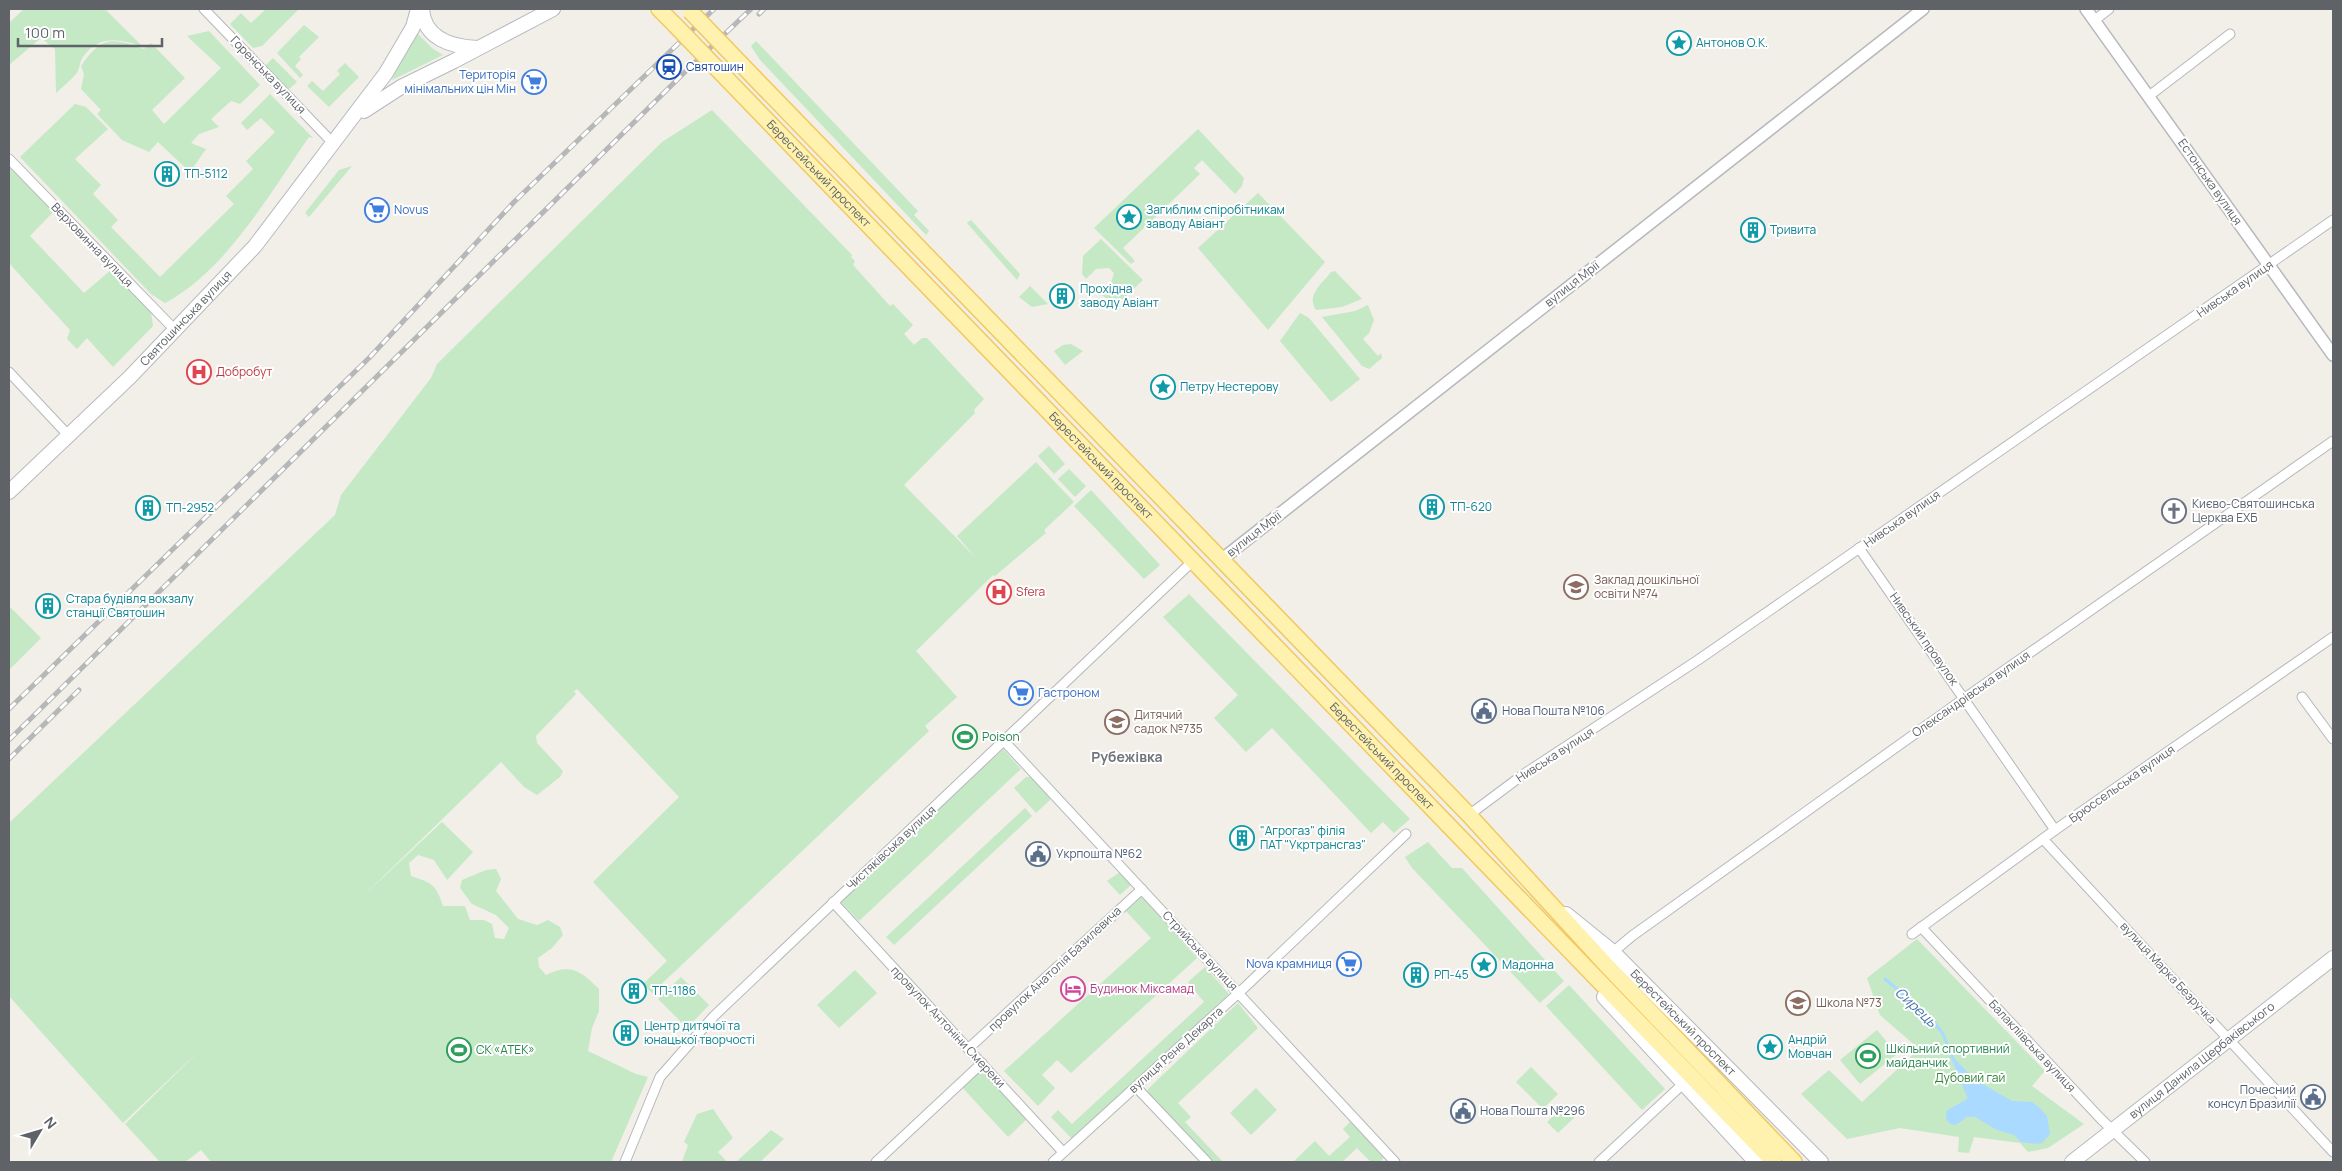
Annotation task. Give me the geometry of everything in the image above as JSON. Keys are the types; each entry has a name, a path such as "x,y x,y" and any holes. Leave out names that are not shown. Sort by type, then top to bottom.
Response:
{"main road":[{"name":"Святошинська вулиця","path":"9,492 69,436 175,330 255,246 386,73 413,27 418,9"},
{"path":"422,9 426,26 436,37 454,46 479,48"},
{"name":"Святошинська вулиця","path":"344,127 401,86 553,9"},
{"name":"Берестейський проспект","path":"659,9 1194,560 1540,922 1580,971 1756,1162"},
{"name":"Берестейський проспект","path":"689,10 1469,815 1538,891 1604,974 1774,1162"},
{"name":"Берестейський проспект","path":"1538,891 1613,952 1821,1162"},
{"name":"Берестейський проспект","path":"1540,922 1604,974 1794,1162"},
{"name":"вулиця Данила Щербаківського","path":"2072,1162 2333,958"}],"street":[{"name":"Горенська вулиця","path":"204,9 332,142"},
{"name":"вулиця Мрії","path":"1221,560 1923,9"},
{"name":"Естонська вулиця","path":"2086,9 2333,355"},
{"path":"2094,20 2110,9"},
{"path":"2148,96 2230,34"},
{"name":"Верховинна вулиця","path":"9,159 175,330"},
{"name":"Нивська вулиця","path":"1469,815 1524,774 1698,660 2333,220"},
{"path":"9,372 69,436"},
{"name":"Олександрівська вулиця","path":"1613,952 1632,936 1965,698 2333,442"},
{"name":"Нивський провулок","path":"1859,548 2055,830"},
{"name":"Чистяківська вулиця","path":"625,1162 660,1077 714,1016 1194,560"},
{"name":"Брюссельська вулиця","path":"1912,934 2055,830 2333,636"},
{"path":"2302,697 2333,739"},
{"name":"Стрийська вулиця","path":"1004,741 1395,1162"},
{"name":"вулиця Рене Декарта","path":"1053,1162 1239,992 1406,834"},
{"name":"вулиця Марка Безручка","path":"2043,839 2333,1152"},
{"name":"провулок Анатолія Базилевича","path":"969,1048 1142,889"},
{"name":"провулок Антоніни Смереки","path":"832,902 969,1048 1063,1152"},
{"name":"Балакліївська вулиця","path":"1921,927 2112,1130 2145,1162"},
{"path":"876,1162 982,1063"},
{"path":"1599,1162 1684,1083"},
{"path":"1136,1087 1207,1162"}],"green space":[{"path":"24,9 105,9 143,47 111,40 96,45 83,57 76,74 56,93 55,49 41,38 9,65 9,23"},
{"path":"266,9 299,9 262,46 253,48 230,24 241,13 251,23"},
{"path":"304,25 319,37 299,57 301,59 295,66 303,75 300,78 277,53"},
{"path":"209,31 260,85 240,104 231,101 211,119 219,127 199,134 191,143 206,149 190,172 158,142 149,152 122,140 97,114 101,110 81,89 84,74 81,66 88,56 101,44 115,41 144,49 151,43 185,78 152,110 164,124 221,68 187,36"},
{"path":"415,31 432,48 443,55 392,80"},
{"path":"756,41 918,211 914,215 929,231 926,235 760,60 751,46"},
{"path":"273,58 297,82 288,90 266,68 266,65"},
{"path":"345,63 359,77 329,107 307,86 312,81 323,91 340,74 337,71"},
{"path":"270,94 313,138 309,137 262,206 227,251 187,289 165,303 151,294 20,157 75,104 86,107 108,129 75,159 101,185 93,194 118,220 111,227 160,277 234,204 226,196 253,169 246,161 275,132 261,118 247,130 241,123"},
{"path":"712,110 852,255 851,257 855,261 853,265 890,306 893,304 913,325 904,334 914,345 922,338 927,338 984,399 974,410 975,413 904,485 977,559 957,536 1036,462 1074,502 1044,530 1046,533 995,576 993,575 916,651 957,697 925,726 929,731 652,993 643,984 667,961 593,882 679,797 577,689 574,691 576,694 536,736 537,743 563,771 560,777 537,795 524,787 501,762 358,901 442,822 473,852 447,880 434,860 418,855 409,863 411,876 432,885 438,893 443,906 465,906 470,920 484,920 492,924 495,938 504,939 509,928 496,915 472,904 460,888 462,880 486,870 496,869 501,879 496,891 518,919 537,925 548,920 560,927 563,935 552,948 538,958 539,967 546,975 554,971 569,969 581,973 599,989 599,1011 592,1028 588,1051 636,1074 648,1077 611,1162 211,1162 201,1150 185,1162 160,1162 125,1124 202,1048 123,1123 9,996 9,823 335,515 341,495 431,378 437,364 662,142"},
{"path":"1198,129 1244,178 1242,186 1235,194 1202,160 1194,168 1200,174 1123,248 1135,261 1131,264 1094,228"},
{"path":"9,164 54,211 30,236 84,293 111,270 151,312 153,326 113,367 87,338 77,349 67,339 70,330 9,263"},
{"path":"352,166 309,217 305,213 339,170"},
{"path":"1258,193 1325,262 1268,330 1198,248"},
{"path":"971,220 1020,274 1017,280 967,223"},
{"path":"1101,239 1143,280 1123,299 1106,298 1102,295 1110,286 1114,273 1109,268 1096,269 1086,279 1082,274 1083,256"},
{"path":"1335,271 1362,299 1342,307 1316,310 1313,305 1313,299 1316,290 1331,272"},
{"path":"1030,286 1048,304 1032,307 1019,297"},
{"path":"1368,305 1374,320 1369,333 1363,339 1378,356 1381,353 1382,358 1369,369 1362,366 1322,317 1355,311"},
{"path":"1300,313 1309,318 1360,379 1331,402 1280,341"},
{"path":"1071,344 1083,351 1065,365 1054,351 1063,345"},
{"path":"1049,446 1065,464 1054,474 1038,456"},
{"path":"1069,469 1086,486 1075,497 1058,479"},
{"path":"1091,490 1160,565 1144,579 1074,506"},
{"path":"1189,594 1410,819 1394,833 1383,822 1371,833 1272,728 1246,752 1214,718 1238,695 1163,617"},
{"path":"9,606 41,638 9,670"},
{"path":"1003,749 1021,769 859,921 841,902 843,898"},
{"path":"1026,777 1032,777 1049,795 1050,800 1036,813 1014,788"},
{"path":"1025,808 1032,816 894,945 886,937"},
{"path":"1428,842 1452,868 1462,868 1564,981 1540,1003 1412,868 1405,857"},
{"path":"1120,872 1131,885 1120,895 1107,881"},
{"path":"1138,897 1143,898 1197,958 1071,1073 1057,1060 1042,1075 1055,1088 1038,1106 1004,1071 1151,938 1125,910"},
{"name":"Дубовий гай","path":"1917,939 2045,1071 2032,1086 2084,1124 2048,1148 2028,1152 2020,1143 1974,1137 1969,1153 1958,1152 1959,1137 1900,1128 1847,1139 1801,1094 1829,1070 1862,1102 1919,1049 1880,1015 1867,978"},
{"path":"1205,967 1229,994 1072,1139 1051,1117 1058,1110 1072,1124 1204,1002 1188,982"},
{"path":"855,970 877,993 839,1028 817,1005"},
{"path":"681,977 709,1005 687,1028 658,999"},
{"path":"1569,985 1665,1089 1642,1110 1546,1006"},
{"path":"1238,1003 1258,1028 1178,1103 1191,1117 1185,1122 1223,1162 1213,1162 1147,1093 1148,1089"},
{"path":"1877,1030 1897,1054 1860,1084 1840,1060"},
{"path":"981,1067 1028,1118 1008,1137 961,1086"},
{"path":"1531,1067 1558,1094 1543,1109 1516,1082"},
{"path":"1256,1088 1277,1110 1251,1135 1230,1113"},
{"path":"1566,1104 1577,1115 1558,1133 1547,1122"},
{"path":"713,1109 733,1138 718,1152 727,1162 682,1162 688,1145 684,1142 697,1114"},
{"path":"1351,1121 1384,1158 1379,1162 1371,1162 1357,1148 1342,1162 1293,1162 1315,1141 1329,1156 1350,1137 1343,1129"},
{"path":"771,1130 784,1139 760,1162 736,1162"}],"water":[{"path":"1953,1057 1974,1079 2012,1101 2032,1102 2040,1108 2047,1116 2050,1134 2042,1143 2036,1144 2021,1142 2014,1135 1997,1130 1975,1117 1967,1117 1956,1125 1950,1124 1946,1119 1946,1111 1967,1099 1969,1093"}],"waterway":[{"name":"Сирець","path":"1885,979 1931,1018 1943,1034 1969,1098"}],"railway":[{"path":"9,709 370,357 514,202 714,9"},
{"path":"9,740 751,9"},
{"path":"759,14 764,9"},
{"path":"9,759 79,690"}],"place":[{"name":"Антонов О.К.","path":"1679,43"},
{"name":"Святошин","path":"669,67"},
{"name":"Територія мінімальних цін Мін","path":"534,82"},
{"name":"ТП-5112","path":"167,174"},
{"name":"Novus","path":"377,210"},
{"name":"Загиблим спіробітникам заводу Авіант","path":"1129,217"},
{"name":"Тривита","path":"1753,230"},
{"name":"Прохідна заводу Авіант","path":"1062,296"},
{"name":"Добробут","path":"199,372"},
{"name":"Петру Нестерову","path":"1163,387"},
{"name":"ТП-620","path":"1432,507"},
{"name":"ТП-2952","path":"148,508"},
{"name":"Києво-Святошинська Церква ЕХБ","path":"2174,511"},
{"name":"Заклад дошкільної освіти №74","path":"1576,587"},
{"name":"Sfera","path":"999,592"},
{"name":"Стара будівля вокзалу станції Святошин","path":"48,606"},
{"name":"Гастроном","path":"1021,693"},
{"name":"Нова Пошта №106","path":"1484,711"},
{"name":"Дитячий садок №735","path":"1117,722"},
{"name":"Poison","path":"965,737"},
{"name":"\"Агрогаз\" філія ПАТ \"Укртрансгаз\"","path":"1242,838"},
{"name":"Укрпошта №62","path":"1038,854"},
{"name":"Nova крамниця","path":"1349,964"},
{"name":"Мадонна","path":"1484,965"},
{"name":"РП-45","path":"1416,975"},
{"name":"Будинок Міксамад","path":"1073,989"},
{"name":"ТП-1186","path":"634,991"},
{"name":"Школа №73","path":"1798,1003"},
{"name":"Центр дитячої та юнацької творчості","path":"626,1033"},
{"name":"Андрій Мовчан","path":"1770,1047"},
{"name":"СК «АТЕК»","path":"459,1050"},
{"name":"Шкільний спортивний майданчик","path":"1868,1056"},
{"name":"Почесний консул Бразилії","path":"2313,1097"},
{"name":"Нова Пошта №296","path":"1463,1111"}],"district":[{"name":"Рубежівка","path":"1127,757"}]}
